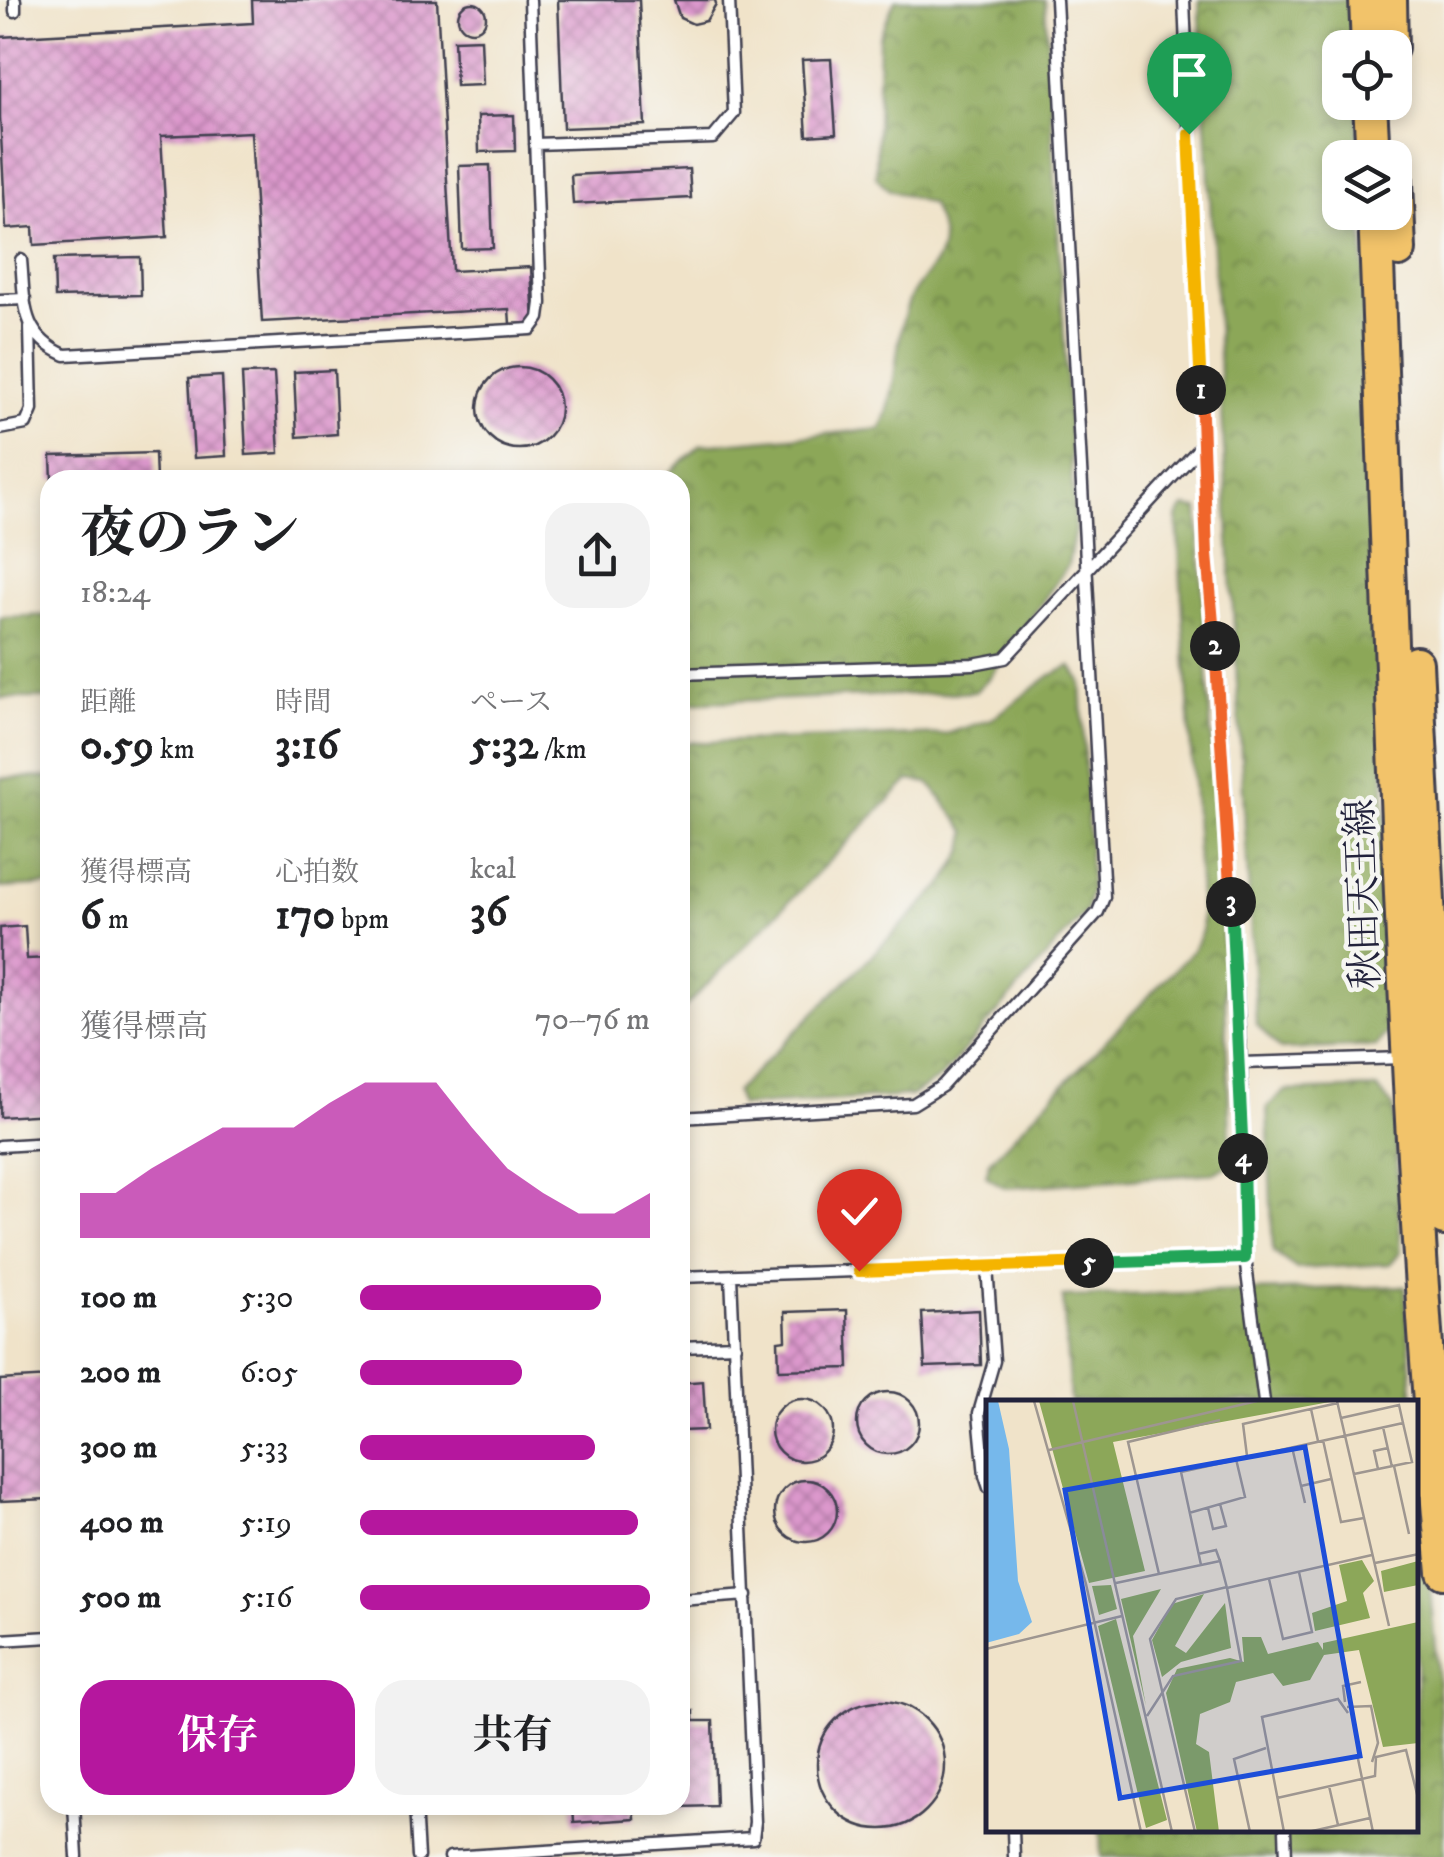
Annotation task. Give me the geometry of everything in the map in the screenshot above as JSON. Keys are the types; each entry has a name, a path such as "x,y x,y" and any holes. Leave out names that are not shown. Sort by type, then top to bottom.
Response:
{"main road":[{"path":"1366,0 1367,30"},
{"path":"1390,0 1391,30"},
{"name":"秋田天王線","path":"1376,230 1429,1057 1444,1218"},
{"name":"秋田天王線","path":"1398,230 1429,1057 1420,1283 1444,1572"}],"lane":[{"path":"30,326 39,340 65,354 531,329 539,318 540,304 530,0"},
{"path":"536,144 713,138 734,113 729,0"},
{"path":"690,1117 913,1104 942,1086 1098,912 1104,897 1056,0"},
{"path":"1184,0 1207,554 1222,715 1240,1063 1245,1258 1264,1400"},
{"path":"0,429 26,424 32,410 30,326 21,260"},
{"path":"0,300 25,299"},
{"path":"690,674 973,664 1005,658 1204,442"},
{"path":"1240,1063 1429,1057"},
{"path":"0,1146 40,1144"},
{"path":"690,1277 1245,1258"},
{"path":"986,1479 979,1413 994,1361 987,1267"},
{"path":"450,1857 752,1838 755,1822 747,1594 731,1276"},
{"path":"690,1347 735,1345"},
{"path":"690,1599 747,1594"},
{"path":"0,1640 40,1638"},
{"path":"75,1815 77,1857"},
{"path":"416,1815 418,1857"},
{"path":"1012,1832 1014,1857"},
{"path":"1285,1832 1286,1857"}],"green space":[{"path":"895,0 1045,0 1075,530 1068,565 991,676 975,692 690,703 690,470 672,470 701,445 881,429 891,398 900,333 909,301 941,250 941,232 931,204 889,190 876,177 879,37"},
{"path":"1199,0 1353,0 1354,30 1322,30 1322,120 1358,120 1359,140 1322,140 1322,230 1363,230 1394,1025 1376,1046 1281,1050 1256,1024"},
{"path":"1184,507 1198,509 1223,941 1231,1164 1214,1173 1005,1188 986,1176 990,1161 1193,950 1202,931 1177,517"},
{"path":"40,615 40,698 0,698 0,617"},
{"path":"1071,666 1081,681 1091,889 1086,911 941,1077 911,1096 740,1106 735,1092 945,882 964,850 967,832 929,783 909,780 690,1002 690,743 946,734 992,719 1051,675"},
{"path":"40,777 40,886 0,888 0,778"},
{"path":"1377,1088 1394,1108 1401,1252 1390,1264 1297,1269 1273,1252 1267,1107 1285,1091"},
{"path":"1405,1286 1414,1400 1070,1400 1063,1297"},
{"path":"1419,1456 1444,1754 1444,1857 1101,1857 1100,1832 1419,1832"}],"building":[{"path":"252,0 437,0 452,271 531,267 534,323 510,324 509,309 262,322 251,132 161,136 167,237 34,245 33,227 6,229 0,37 253,23"},
{"path":"558,0 639,0 645,125 563,128"},
{"path":"674,0 715,0 716,4 706,21 693,24 680,18"},
{"path":"472,3 482,7 486,17 482,27 472,31 462,27 458,17 462,7"},
{"path":"481,39 483,85 456,86 454,40"},
{"path":"831,59 836,134 807,136 802,60"},
{"path":"514,115 515,151 479,152 478,116"},
{"path":"490,165 493,248 462,249 459,166"},
{"path":"689,169 691,198 573,204 571,175"},
{"path":"140,257 141,295 55,297 54,259"},
{"path":"519,367 535,370 548,379 557,392 557,424 548,437 535,446 519,449 503,446 490,437 481,424 478,408 481,392 490,379 503,370"},
{"path":"334,370 337,434 297,437 294,372"},
{"path":"274,373 279,453 246,455 242,374"},
{"path":"222,376 226,456 194,458 189,378"},
{"path":"155,453 156,470 52,470 51,456"},
{"path":"25,926 27,959 40,958 40,1115 0,1117 0,928"},
{"path":"847,1310 849,1368 779,1370 778,1341 786,1340 785,1312"},
{"path":"979,1310 981,1365 925,1367 922,1313"},
{"path":"40,1378 40,1499 0,1501 0,1380"},
{"path":"703,1381 706,1430 690,1431 690,1382"},
{"path":"888,1392 910,1401 919,1423 910,1445 888,1454 866,1445 857,1423 866,1401"},
{"path":"802,1399 824,1408 833,1430 824,1452 802,1461 780,1452 771,1430 780,1408"},
{"path":"806,1480 828,1489 837,1511 828,1533 806,1542 784,1533 775,1511 784,1489"},
{"path":"881,1701 905,1706 926,1720 940,1741 945,1765 940,1789 926,1810 905,1824 881,1829 857,1824 836,1810 822,1789 817,1765 822,1741 836,1720 857,1706"},
{"path":"690,1711 693,1721 713,1721 716,1806 690,1807"},
{"path":"574,1815 635,1815 635,1819 574,1823"}],"route":[{"path":"859,1271 1245,1258 1240,1063 1222,715 1207,554 1189,134"}]}
